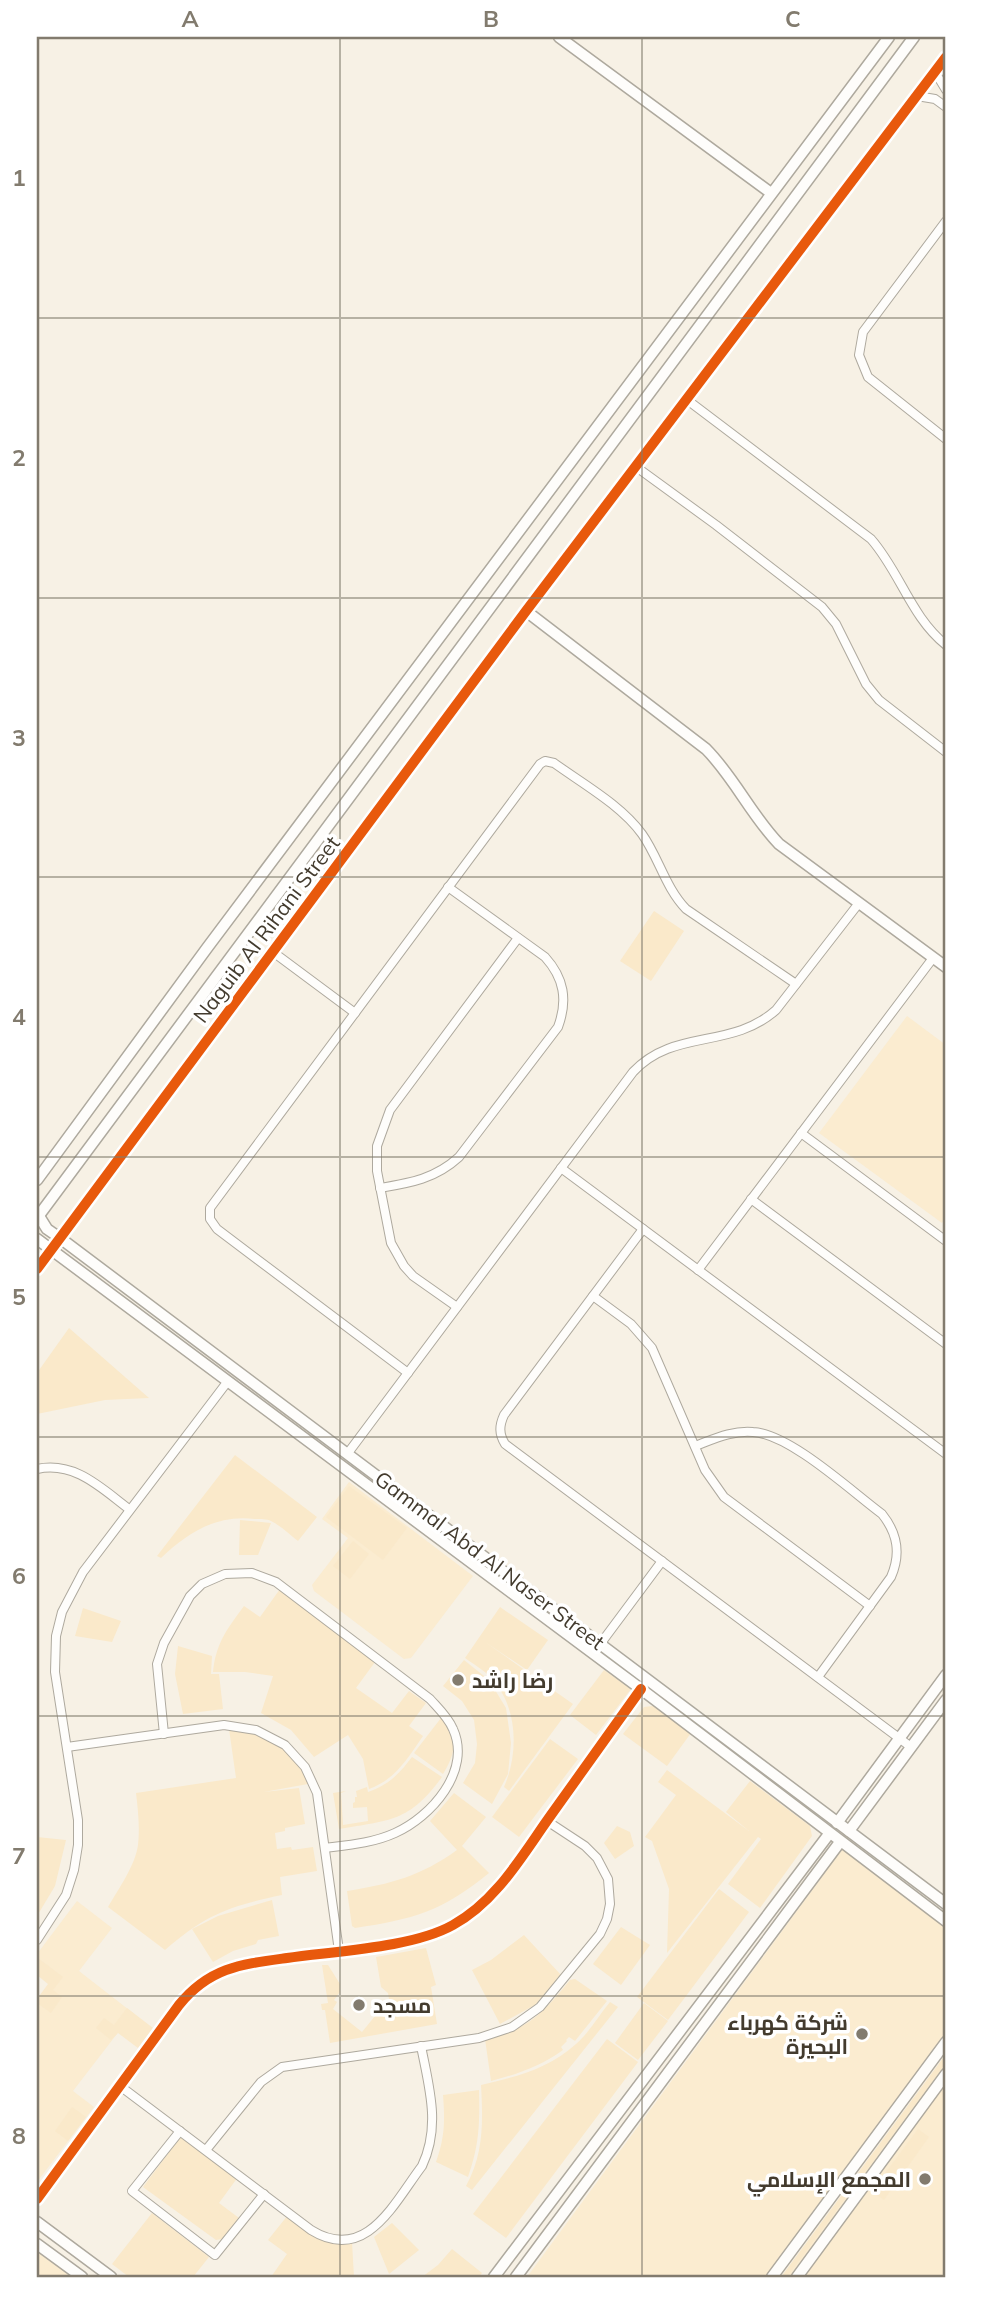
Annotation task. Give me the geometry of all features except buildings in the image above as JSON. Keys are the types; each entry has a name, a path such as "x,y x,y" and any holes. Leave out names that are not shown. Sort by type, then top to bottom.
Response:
{"main road":[{"path":"559,37 771,193"},
{"path":"37,1180 889,37"},
{"path":"37,1216 914,37"},
{"path":"526,611 705,749 779,844 946,967"},
{"name":"Naguib Al Rihani Street","path":"37,1269 526,611"},
{"name":"Gammal Abd Al Naser Street","path":"37,1216 60,1238 946,1904"},
{"name":"Gammal Abd Al Naser Street","path":"37,1239 946,1920"},
{"path":"110,1292 117,1281"},
{"path":"837,1823 946,1675"},
{"path":"849,1831 946,1700"},
{"path":"716,1747 724,1736"},
{"path":"732,1759 740,1748"},
{"path":"501,2275 829,1834"},
{"path":"516,2277 841,1842"},
{"path":"772,2277 946,2042"},
{"path":"797,2277 946,2074"},
{"path":"37,2222 111,2277"},
{"path":"37,2244 82,2277"}],"street":[{"path":"526,611 946,57"},
{"path":"935,72 946,90"},
{"path":"917,96 934,99 946,107"},
{"path":"945,226 863,332 859,355 868,377 946,439"},
{"path":"686,398 871,538 890,563 920,619 946,645"},
{"path":"635,466 822,607 836,624 866,684 879,700 946,752"},
{"path":"408,1373 217,1229 209,1213 213,1202 540,764 552,761 620,812 636,827 649,845 672,892 686,909 796,984"},
{"path":"380,1188 427,1179 450,1166 459,1157 558,1027 565,1002 560,977 545,957 448,887"},
{"path":"348,1453 633,1072 652,1055 676,1045 723,1037 751,1028 776,1010 859,903"},
{"path":"457,1307 413,1276 397,1255 387,1231 377,1171 377,1146 390,1110 518,938"},
{"path":"273,952 355,1013"},
{"path":"698,1270 933,958"},
{"path":"801,1133 946,1241"},
{"path":"561,1168 946,1454"},
{"path":"751,1199 946,1345"},
{"path":"643,1229 504,1415 500,1422 501,1437 505,1444 911,1747"},
{"path":"593,1296 631,1324 652,1348 710,1480 731,1504 870,1606"},
{"path":"37,1940 66,1895 77,1858 78,1820 55,1672 55,1648 66,1602 76,1581 228,1381"},
{"path":"695,1446 740,1432 767,1434 788,1443 882,1514 894,1533 898,1556 891,1577 817,1677"},
{"path":"37,1469 61,1467 76,1472 129,1509"},
{"path":"601,1643 662,1561"},
{"path":"164,1734 157,1664 164,1643 190,1596 202,1584 225,1574 252,1573 276,1582 430,1699 450,1722 458,1746 453,1776 417,1821 383,1838 325,1848"},
{"path":"37,2199 186,1997 211,1976 240,1964 418,1939 465,1919 496,1891 641,1689"},
{"path":"67,1747 235,1726 256,1730 285,1745 300,1759 314,1784 319,1803 339,1951"},
{"path":"206,2150 261,2082 282,2067 490,2035 522,2021 548,1999 600,1934 607,1919 610,1887 605,1872 589,1850 547,1821"},
{"path":"120,2086 311,2230 332,2239 354,2238 368,2233 379,2224 422,2166 430,2147 433,2109 421,2046"},
{"path":"180,2131 132,2191 215,2255 264,2194"}],"shaded area":[{"path":"654,911 684,931 651,981 620,961"},
{"path":"907,1016 946,1045 946,1217 942,1223 819,1133"},
{"path":"69,1328 149,1398 105,1400 37,1414 37,1373"},
{"path":"235,1455 317,1517 298,1541 269,1520 228,1519 192,1533 161,1558 157,1556"},
{"path":"349,1482 473,1576 411,1658 404,1659 314,1591 312,1585 348,1538 322,1519"},
{"path":"349,1486 407,1528 383,1560 326,1517"},
{"path":"240,1520 271,1523 258,1555 239,1555"},
{"path":"353,1541 369,1554 350,1579 333,1566"},
{"path":"280,1589 375,1662 356,1688 392,1713 409,1691 426,1703 409,1726 423,1736 400,1767 378,1785 369,1789 363,1759 348,1735 314,1757 291,1730 261,1713 273,1676 245,1672 213,1672 223,1637 244,1606 260,1617"},
{"path":"500,1607 548,1640 527,1670 485,1642 573,1704 509,1791 504,1787 514,1745 507,1702 491,1678 465,1658"},
{"path":"83,1608 121,1621 112,1642 75,1636"},
{"path":"178,1646 212,1656 211,1674 219,1674 223,1709 183,1714 175,1674"},
{"path":"464,1660 489,1680 506,1708 511,1743 508,1774 492,1804 463,1783 475,1763 477,1744 474,1720 462,1701 443,1686"},
{"path":"604,1670 631,1689 596,1735 570,1715"},
{"path":"653,1706 691,1733 667,1766 623,1734 644,1707"},
{"path":"441,1718 451,1731 454,1744 451,1759 443,1774 414,1753"},
{"path":"229,1729 266,1737 288,1752 303,1772 308,1784 264,1792 299,1788 305,1824 275,1833 277,1849 313,1847 317,1871 280,1877 282,1895 219,1913 193,1928 165,1950 108,1907 134,1861 138,1845 136,1793 236,1778"},
{"path":"550,1739 578,1759 519,1837 492,1817"},
{"path":"412,1757 442,1777 419,1803 409,1811 386,1820 339,1829 333,1793 346,1791 341,1793 343,1825 368,1821 367,1807 353,1808 356,1791 367,1787 368,1792 382,1786 398,1774"},
{"path":"667,1770 749,1831 726,1812 750,1781 810,1826 812,1836 760,1908 728,1884 761,1839 758,1837 667,1953 669,1889 652,1841 645,1837 676,1795 658,1782"},
{"path":"454,1793 486,1817 462,1846 489,1873 456,1897 426,1912 376,1925 355,1928 352,1926 347,1891 405,1878 457,1850 430,1821"},
{"path":"617,1826 630,1832 634,1846 615,1859 604,1843"},
{"path":"37,1837 66,1840 55,1886 37,1916"},
{"path":"847,1843 946,1917 946,2040 770,2277 527,2277"},
{"path":"719,1889 749,1912 668,2020 637,1997"},
{"path":"272,1900 279,1936 258,1940 256,1944 233,1951 213,1962 192,1929 218,1916"},
{"path":"77,1901 112,1928 79,1971 133,2013 73,2091 94,2107 37,2182 37,1999 62,1977 37,1957 37,1954"},
{"path":"621,1927 650,1945 621,1985 593,1964"},
{"path":"524,1935 561,1975 535,2005 500,2024 472,1970 491,1960"},
{"path":"426,1948 436,1985 431,1987 437,2024 330,2043 325,2010 322,2010 321,2004 328,2003 322,1965 328,1965 340,1984 340,1992 334,2000 337,2002 333,2009 362,2032 389,1999 388,1993 381,1987 376,1957"},
{"path":"37,1957 63,1977 53,1990 62,1997 51,2013 37,2003 48,1984 37,1975"},
{"path":"575,1979 607,2001 575,2041 569,2037 561,2047 563,2050 546,2061 491,2081 485,2039 524,2025 543,2011 570,1980"},
{"path":"610,2002 618,2007 472,2190 466,2186 479,2149 482,2124 481,2085 543,2066 565,2053 581,2040"},
{"path":"644,2003 668,2021 638,2060 615,2043"},
{"path":"127,2008 153,2028 138,2048 118,2033 111,2040 96,2028 104,2018 114,2025"},
{"path":"607,2039 638,2062 506,2238 473,2214"},
{"path":"946,2054 946,2063 787,2277 781,2277"},
{"path":"946,2060 946,2277 785,2277"},
{"path":"479,2090 478,2135 468,2177 436,2162 444,2129 443,2095"},
{"path":"72,2107 86,2117 68,2141 55,2131"},
{"path":"918,2129 929,2137 884,2200 872,2191"},
{"path":"182,2135 238,2177 219,2203 239,2218 222,2239 216,2240 143,2187"},
{"path":"152,2213 209,2257 193,2277 129,2277 112,2264"},
{"path":"288,2215 329,2240 352,2242 354,2277 271,2277 287,2254 268,2240"},
{"path":"392,2223 419,2250 389,2274 374,2237"},
{"path":"37,2244 81,2277 37,2277"},
{"path":"452,2249 482,2273 479,2277 422,2277 438,2265"}],"cycle path":[{"path":"37,1269 526,611 946,57"},
{"path":"37,2199 179,2005 203,1982 241,1965 373,1948 417,1939 436,1933 469,1915 496,1890 519,1861 641,1689"}],"place":[{"name":"رضا راشد","path":"458,1680"},
{"name":"مسجد","path":"359,2005"},
{"name":"شركة كهرباء البحيرة","path":"862,2034"},
{"name":"المجمع الإسلامي","path":"925,2179"}]}
